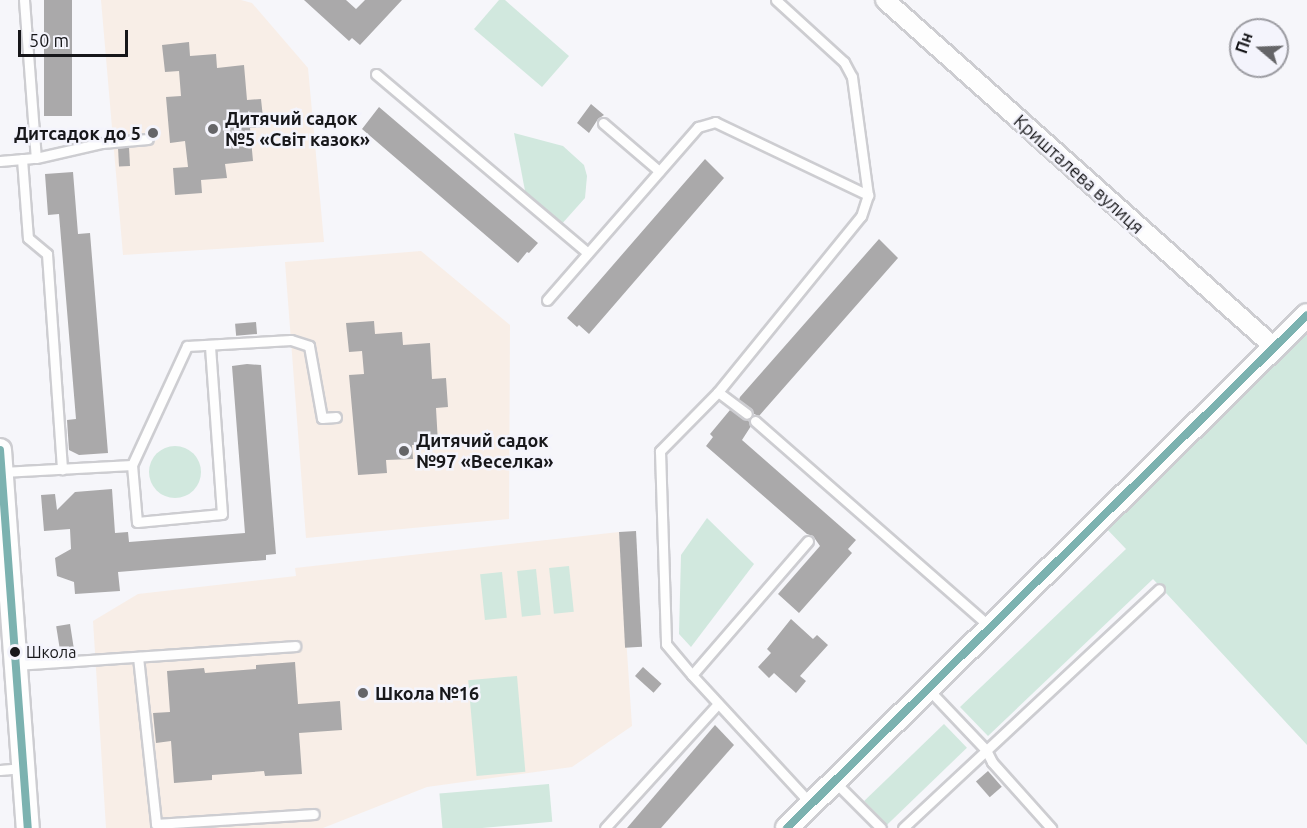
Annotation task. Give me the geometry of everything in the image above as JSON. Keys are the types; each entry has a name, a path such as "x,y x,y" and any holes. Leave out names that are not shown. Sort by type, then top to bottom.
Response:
{"street":[{"name":"Кришталева вулиця","path":"885,0 1274,347"},
{"path":"787,828 1307,315"},
{"path":"1,461 4,571 16,665 28,828"}],"lane":[{"path":"24,0 36,158"},
{"path":"776,0 844,62 852,77 868,195 861,216 718,392 660,451 666,644 717,704 811,804"},
{"path":"376,74 588,253"},
{"path":"547,300 698,127 715,122 868,195"},
{"path":"603,123 659,171"},
{"path":"0,161 36,158 102,142 148,139"},
{"path":"22,159 28,238 47,254 62,469"},
{"path":"210,345 222,514 137,522 132,465 187,346 291,340 309,346 322,418 336,417"},
{"path":"718,392 747,414"},
{"path":"755,421 989,627"},
{"path":"1,461 62,469 132,465"},
{"path":"692,675 808,541"},
{"path":"903,828 1159,589"},
{"path":"16,665 295,646"},
{"path":"138,657 156,824 314,814"},
{"path":"927,689 986,750 992,762 1051,828"},
{"path":"605,828 717,704"},
{"path":"0,770 23,768"},
{"path":"834,781 881,828"}],"shaded area":[{"name":"Дитячий садок №5 «Світ казок»","path":"101,0 241,0 252,3 308,68 324,242 123,255"},
{"name":"Дитячий садок №97 «Веселка»","path":"421,251 510,325 509,519 306,538 285,262"},
{"name":"Школа №16","path":"619,532 632,726 572,767 427,787 323,828 106,828 93,621 138,594 296,576 295,568"}],"green space":[{"path":"499,0 505,0 569,56 542,87 474,29"},
{"path":"514,133 563,146 584,165 587,176 585,198 560,226 526,196"},
{"path":"1307,326 1307,745 1153,579 988,736 960,707 1126,549 1104,526"},
{"path":"170,446 180,446 194,453 201,472 194,491 180,498 170,498 160,494 153,487 149,477 149,467 153,457 160,450"},
{"path":"707,518 754,564 691,647 679,634 681,555"},
{"path":"569,566 574,612 554,614 549,568"},
{"path":"536,569 541,615 522,617 517,571"},
{"path":"502,572 507,618 485,620 480,574"},
{"path":"517,676 525,772 477,776 468,680"},
{"path":"944,724 967,748 887,825 864,801"},
{"path":"549,784 552,822 482,828 442,828 439,794"}],"building":[{"path":"44,0 72,0 72,116 44,116"},
{"path":"304,0 346,0 356,9 365,0 402,0 360,45 352,38 349,41"},
{"path":"189,42 190,56 216,54 217,68 244,65 247,100 261,99 264,127 250,128 253,161 225,164 227,178 201,180 202,193 175,195 173,168 188,167 185,141 170,143 166,97 181,96 179,71 165,72 162,45"},
{"path":"591,104 604,115 598,119 589,133 577,123"},
{"path":"379,107 538,243 529,253 527,252 518,263 362,129"},
{"path":"129,147 130,166 119,167 118,148"},
{"path":"705,159 724,178 589,334 579,325 577,327 567,318"},
{"path":"73,172 78,234 90,233 108,453 79,455 69,450 67,420 76,419 59,214 48,215 45,174"},
{"path":"879,239 898,258 759,416 754,414 752,409 739,400 740,397"},
{"path":"374,321 375,334 402,332 403,345 430,343 432,379 446,378 448,407 436,408 438,443 412,445 413,459 386,460 387,473 358,475 349,375 364,374 362,351 349,352 346,323"},
{"path":"256,322 257,334 236,336 235,324"},
{"path":"261,365 276,554 266,555 266,560 118,572 120,591 75,594 74,582 57,576 55,558 71,549 70,529 44,531 41,495 55,494 57,510 75,492 112,489 115,533 128,532 129,542 245,533 232,366"},
{"path":"730,410 748,420 751,426 742,440 856,540 848,549 852,553 799,613 778,594 820,546 813,536 807,534 706,446 713,437 710,434"},
{"path":"636,531 642,647 625,648 619,532"},
{"path":"791,619 813,639 817,635 828,645 800,676 806,681 796,693 774,673 769,678 758,667 771,653 767,649"},
{"path":"70,624 74,650 60,652 56,626"},
{"path":"295,662 298,704 340,701 342,730 299,733 302,774 265,776 264,771 212,775 212,780 174,783 171,741 156,743 153,713 170,712 167,671 204,668 205,673 256,669 256,665"},
{"path":"643,667 662,684 654,693 635,676"},
{"path":"715,725 734,745 661,828 627,828"},
{"path":"988,771 1002,787 990,797 976,781"}],"transit line":[{"path":"787,828 1307,315"},
{"path":"0,450 28,828"}],"place":[{"name":"Дитячий садок №5 «Світ казок»","path":"213,129"},
{"name":"Дитсадок до 5","path":"153,133"},
{"name":"Дитячий садок №97 «Веселка»","path":"404,451"},
{"name":"Школа","path":"15,652"},
{"name":"Школа №16","path":"363,693"}]}
